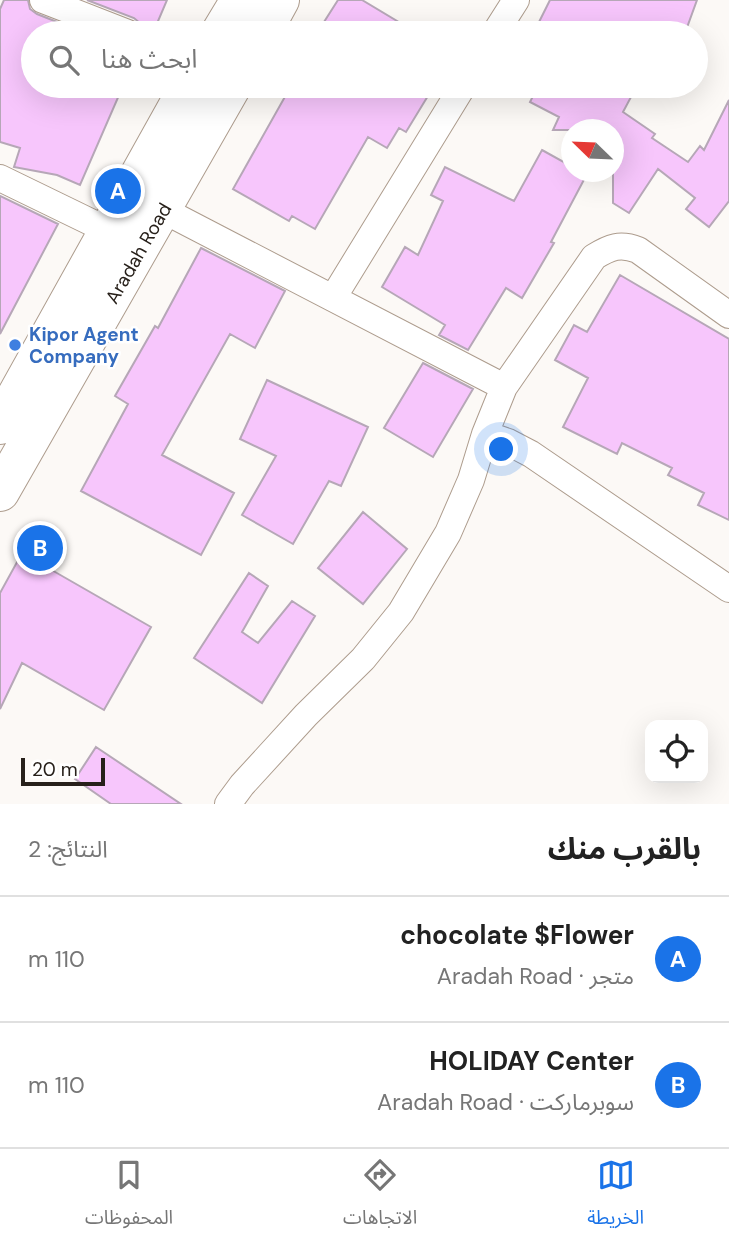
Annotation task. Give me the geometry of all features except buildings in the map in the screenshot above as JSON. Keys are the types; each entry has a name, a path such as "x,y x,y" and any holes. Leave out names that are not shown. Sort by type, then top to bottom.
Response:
{"main road":[{"path":"227,21 240,0"},
{"path":"269,21 280,0"},
{"name":"Aradah Road","path":"1,420 182,98"},
{"name":"Aradah Road","path":"0,492 225,98"}],"street":[{"path":"43,0 97,21"},
{"path":"503,21 516,0"},
{"path":"333,298 456,98"},
{"path":"0,178 107,230"},
{"path":"163,210 504,387"},
{"path":"228,804 306,715 363,659 401,612 449,533 504,387 594,257 610,247 626,245 638,250 729,315"},
{"path":"485,435 508,442 531,454 729,589"}],"place":[{"name":"chocolate $Flower","path":"118,191"},
{"name":"Kipor Agent Company","path":"15,345"},
{"name":"HOLIDAY Center","path":"40,548"}]}
